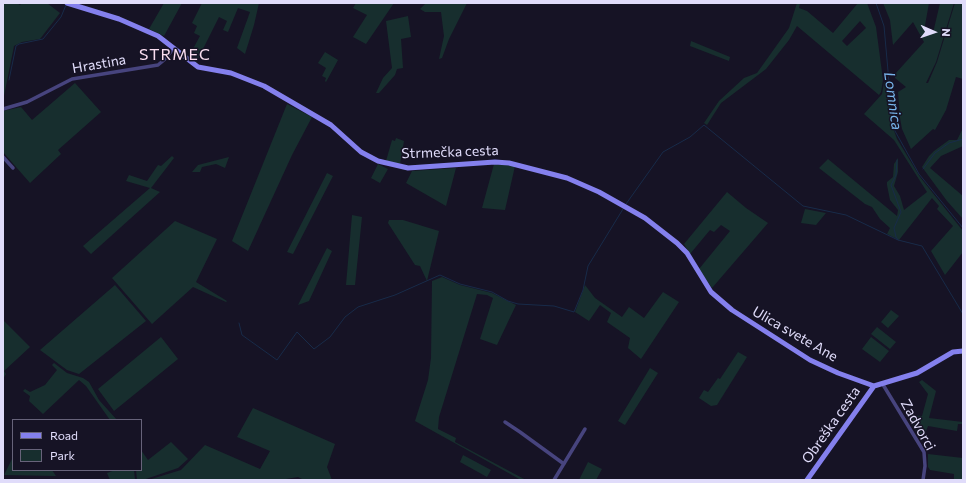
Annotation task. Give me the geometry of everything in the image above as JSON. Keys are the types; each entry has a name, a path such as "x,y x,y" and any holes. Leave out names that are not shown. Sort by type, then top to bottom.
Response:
{"street":[{"name":"Strmečka cesta","path":"67,3 138,27 158,36 198,67 240,76 274,92 331,125 366,156 392,166 415,168 495,162 509,163 567,178 598,192 645,218 678,243 687,253 711,292"},
{"name":"Hrastina","path":"3,109 27,102 72,79 158,65 174,48"},
{"path":"3,157 13,168"},
{"name":"Ulica svete Ane","path":"711,292 732,310 810,360 838,373 874,386"},
{"name":"Obreška cesta","path":"807,480 874,386 918,373 953,352 963,351"},
{"name":"Zadvorci","path":"882,383 924,452 925,466 923,480"},
{"path":"505,422 564,464"},
{"path":"554,480 585,429"}],"green space":[{"path":"3,3 17,3 20,5 22,3 47,3 60,13 40,39 22,42 14,46 3,101"},
{"path":"164,3 182,3 164,36 149,29"},
{"path":"202,3 259,3 245,54 237,48 250,12 238,8 228,32 223,30 227,21 219,17 196,63 188,58 200,36 194,33 197,26 192,23"},
{"path":"356,3 394,3 366,44 353,37 367,15 353,8"},
{"path":"426,3 467,3 449,39 442,58 439,59 444,36 441,12 425,12 420,9"},
{"path":"797,3 800,3 799,8 807,11 833,33 858,3 867,3 876,27 883,80 879,95 797,26 789,40 766,69 721,103 707,125 704,123 719,101 744,78 757,73 789,28","holes":["860,21 866,28 847,46 842,41"]},
{"path":"883,3 929,3 924,31 933,33 940,3 954,3 936,62 926,83 928,83 937,62 955,3 963,3 963,79 956,77 946,110 935,130 933,129 911,149 902,129 900,118 898,92 906,87 895,78 895,74 924,42 913,22 893,45 890,20"},
{"path":"408,16 411,37 401,39 403,68 397,69 395,75 379,93 376,93 383,78 392,68 386,21"},
{"path":"691,41 730,57 729,61 690,46"},
{"path":"325,52 338,60 326,82 326,78 322,76 326,68 318,63"},
{"path":"888,81 892,125 897,139 920,177 963,231 963,252 945,275 931,251 953,226 937,209 939,206 932,198 899,240 887,234 890,228 880,219 872,207 865,204 819,168 828,159 897,216 898,210 890,200 887,182 893,177 894,164 898,158 898,172 894,186 900,196 904,210 927,192 894,140 864,114 882,94 884,82"},
{"path":"75,83 101,112 58,150 61,154 30,183 3,152 3,111 21,107 32,120"},
{"path":"287,104 312,117 292,155 248,251 232,241"},
{"path":"963,128 963,146 941,156 930,168 963,196 963,219 947,201 922,167 934,151 949,140 957,140"},
{"path":"396,138 404,141 400,164 386,161 392,140 395,141"},
{"path":"172,156 174,158 151,188 160,192 91,254 83,246 150,188 126,181 129,175 147,181 158,165 161,166"},
{"path":"229,157 225,168 216,164 202,167 200,172 192,172 198,165"},
{"path":"378,164 388,169 380,183 371,178"},
{"path":"494,164 515,166 505,210 482,208"},
{"path":"456,168 446,206 406,183 412,171"},
{"path":"327,173 333,176 293,254 287,252"},
{"path":"727,192 746,208 768,223 712,288 699,269 730,231 721,225 714,232 710,230 690,254 684,244"},
{"path":"805,209 826,213 816,225 801,223"},
{"path":"352,215 362,217 355,285 346,285"},
{"path":"389,220 403,220 439,231 427,281 420,266 415,265 388,223"},
{"path":"175,221 217,239 196,282 227,301 226,302 193,287 152,324 112,278"},
{"path":"327,248 332,251 309,301 298,305"},
{"path":"442,277 460,285 492,293 516,305 497,345 480,339 493,298 487,295 477,294 439,417 438,429 456,438 455,442 526,480 521,480 415,421 428,380 431,358 432,281"},
{"path":"115,285 146,321 79,374 67,370 40,350"},
{"path":"585,285 595,298 622,317 629,307 644,318 663,292 679,302 641,359 628,348 630,338 607,322 611,313 600,305 589,321 575,312"},
{"path":"891,310 899,316 888,328 881,322"},
{"path":"3,320 30,347 4,371 6,374 3,379"},
{"path":"877,327 896,342 890,349 871,334"},
{"path":"161,337 178,359 114,411 98,389"},
{"path":"871,337 889,351 880,362 862,349"},
{"path":"738,352 747,357 717,405 711,406 699,398 704,390 708,392 718,378 720,379"},
{"path":"54,363 67,373 83,378 89,382 99,400 116,419 109,419 86,386 79,380 43,414 29,401 30,396 23,391 25,389 30,392 45,385 57,370 52,365"},
{"path":"650,368 658,373 625,425 618,421"},
{"path":"922,380 936,391 929,418 963,422 963,424 958,424 957,431 928,426 922,442 907,415 922,416 928,394 919,382"},
{"path":"253,408 335,444 327,467 332,480 304,480 298,477 280,480 148,480 181,470 205,445 260,469 270,451 237,437"},
{"path":"171,442 188,459 178,468 143,480 137,480 136,471 142,471 142,451 148,460"},
{"path":"928,454 963,458 963,480 954,480 954,474 930,470 928,467"},
{"path":"463,455 491,470 487,477 460,462"},
{"path":"12,459 12,471 53,471 56,476 4,475"},
{"path":"588,462 602,469 596,480 579,480"},
{"path":"112,471 134,471 135,480 110,480 107,473"}],"waterway":[{"name":"Lomnica","path":"876,3 884,26 892,116 895,131 919,174 963,228"},
{"path":"9,80 16,46 43,39 61,17 66,5"},
{"path":"626,204 663,152 690,137 704,125 803,206 846,215 898,240"},
{"path":"923,169 935,153 949,143 963,139"},
{"path":"897,160 896,175 891,185 901,212 894,228 896,237 898,240 922,246 963,314"},
{"path":"239,323 242,335 277,360 297,332 314,349 330,337 345,317 358,307 395,295 440,275 460,284 492,292 508,301 518,304 554,306 574,312 583,290 588,266 623,209"}],"district":[{"name":"STRMEC","path":"175,55"}]}
